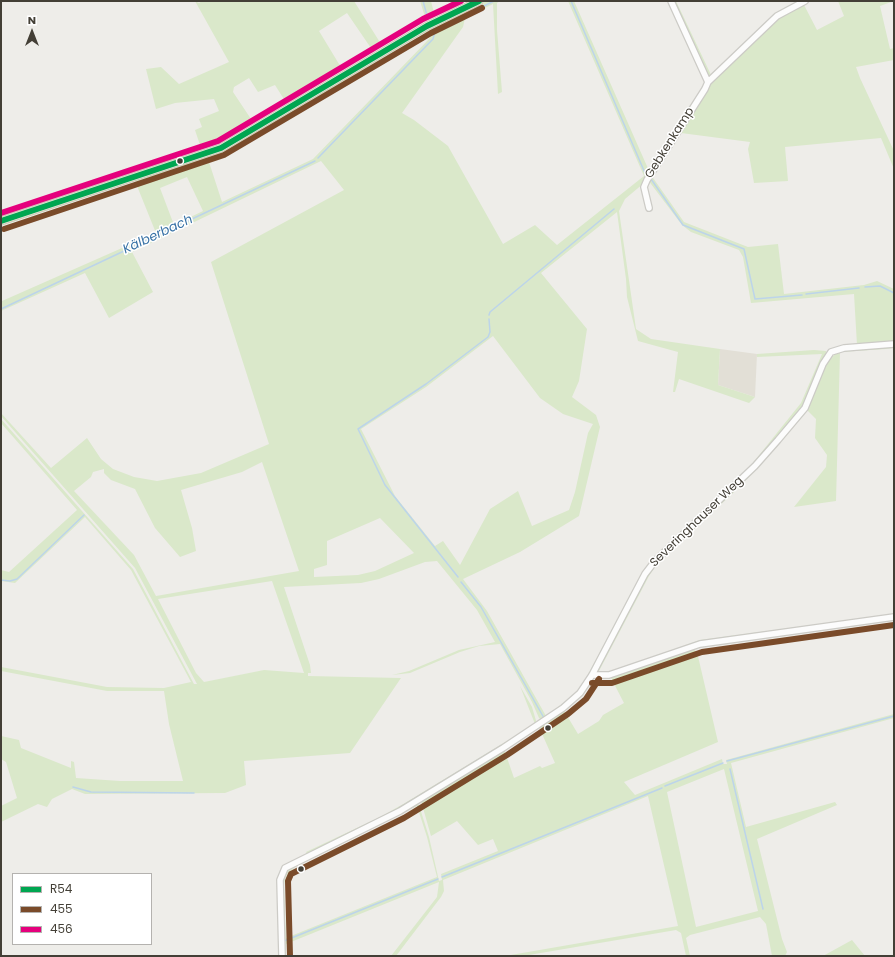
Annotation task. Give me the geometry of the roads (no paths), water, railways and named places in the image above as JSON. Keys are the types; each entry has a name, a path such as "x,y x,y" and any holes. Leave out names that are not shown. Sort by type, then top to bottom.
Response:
{"main road":[{"path":"1,221 221,148 428,26 479,1"}],"street":[{"path":"671,1 708,82"},
{"name":"Gebkenkamp","path":"649,208 644,187 647,180 708,82 777,16 805,1"},
{"name":"Severinghauser Weg","path":"282,956 280,880 285,868 400,811 509,744 563,708 580,693 592,675 645,574 655,561 755,466 805,408 824,364 831,352 844,348 894,344"},
{"path":"592,675 609,675 700,644 894,616"}],"waterway":[{"name":"Kälberbach","path":"423,1 428,19"},
{"path":"464,16 494,1"},
{"path":"571,1 645,173"},
{"path":"435,30 460,18"},
{"name":"Kälberbach","path":"318,158 433,39 435,32 433,28"},
{"name":"Kälberbach","path":"1,309 315,161"},
{"path":"651,179 683,225 744,249 755,299 802,295"},
{"path":"489,315 490,312 614,209"},
{"path":"865,287 880,286 894,293"},
{"path":"806,294 859,288"},
{"path":"458,577 385,485 358,429 426,384 488,337 490,332 489,319"},
{"path":"1,580 10,581 17,579 84,515"},
{"path":"461,582 481,607 544,718"},
{"path":"727,761 894,716"},
{"path":"665,786 723,763"},
{"path":"730,769 763,909"},
{"path":"73,787 91,792 194,793"},
{"path":"442,877 662,788"},
{"path":"284,941 438,879"}]}
